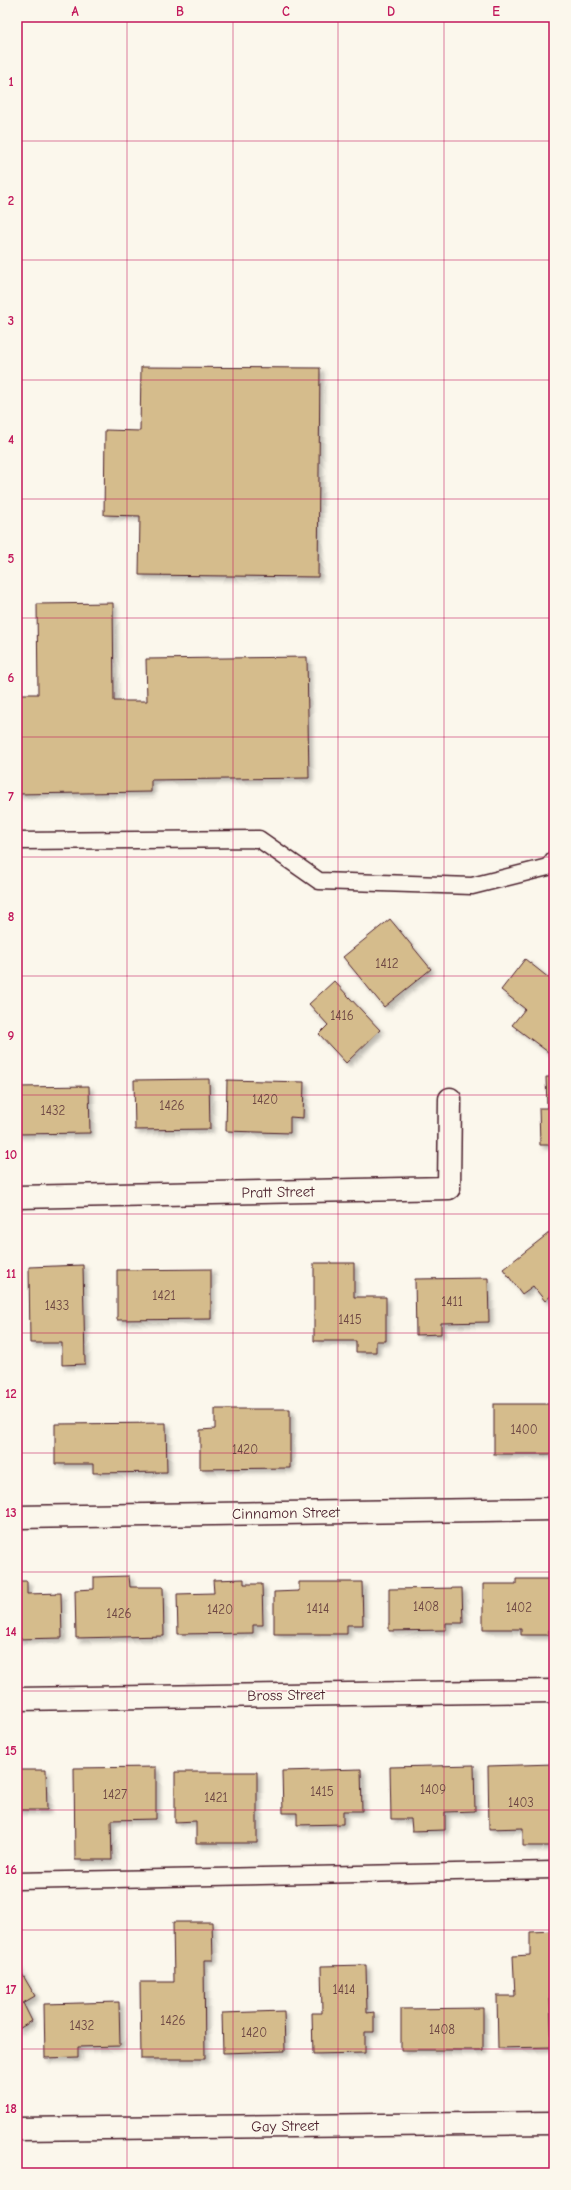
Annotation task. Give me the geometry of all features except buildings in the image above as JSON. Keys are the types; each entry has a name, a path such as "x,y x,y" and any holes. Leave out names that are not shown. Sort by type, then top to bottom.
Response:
{"street":[{"name":"Pratt Street","path":"17,1197 449,1188 450,1099"},
{"name":"Cinnamon Street","path":"17,1517 554,1509"},
{"name":"Bross Street","path":"17,1699 554,1691"},
{"name":"Gay Street","path":"17,2129 554,2123"}],"lane":[{"path":"17,841 259,839 319,881 472,886 548,867 554,859"},
{"path":"17,1881 554,1870"}]}
